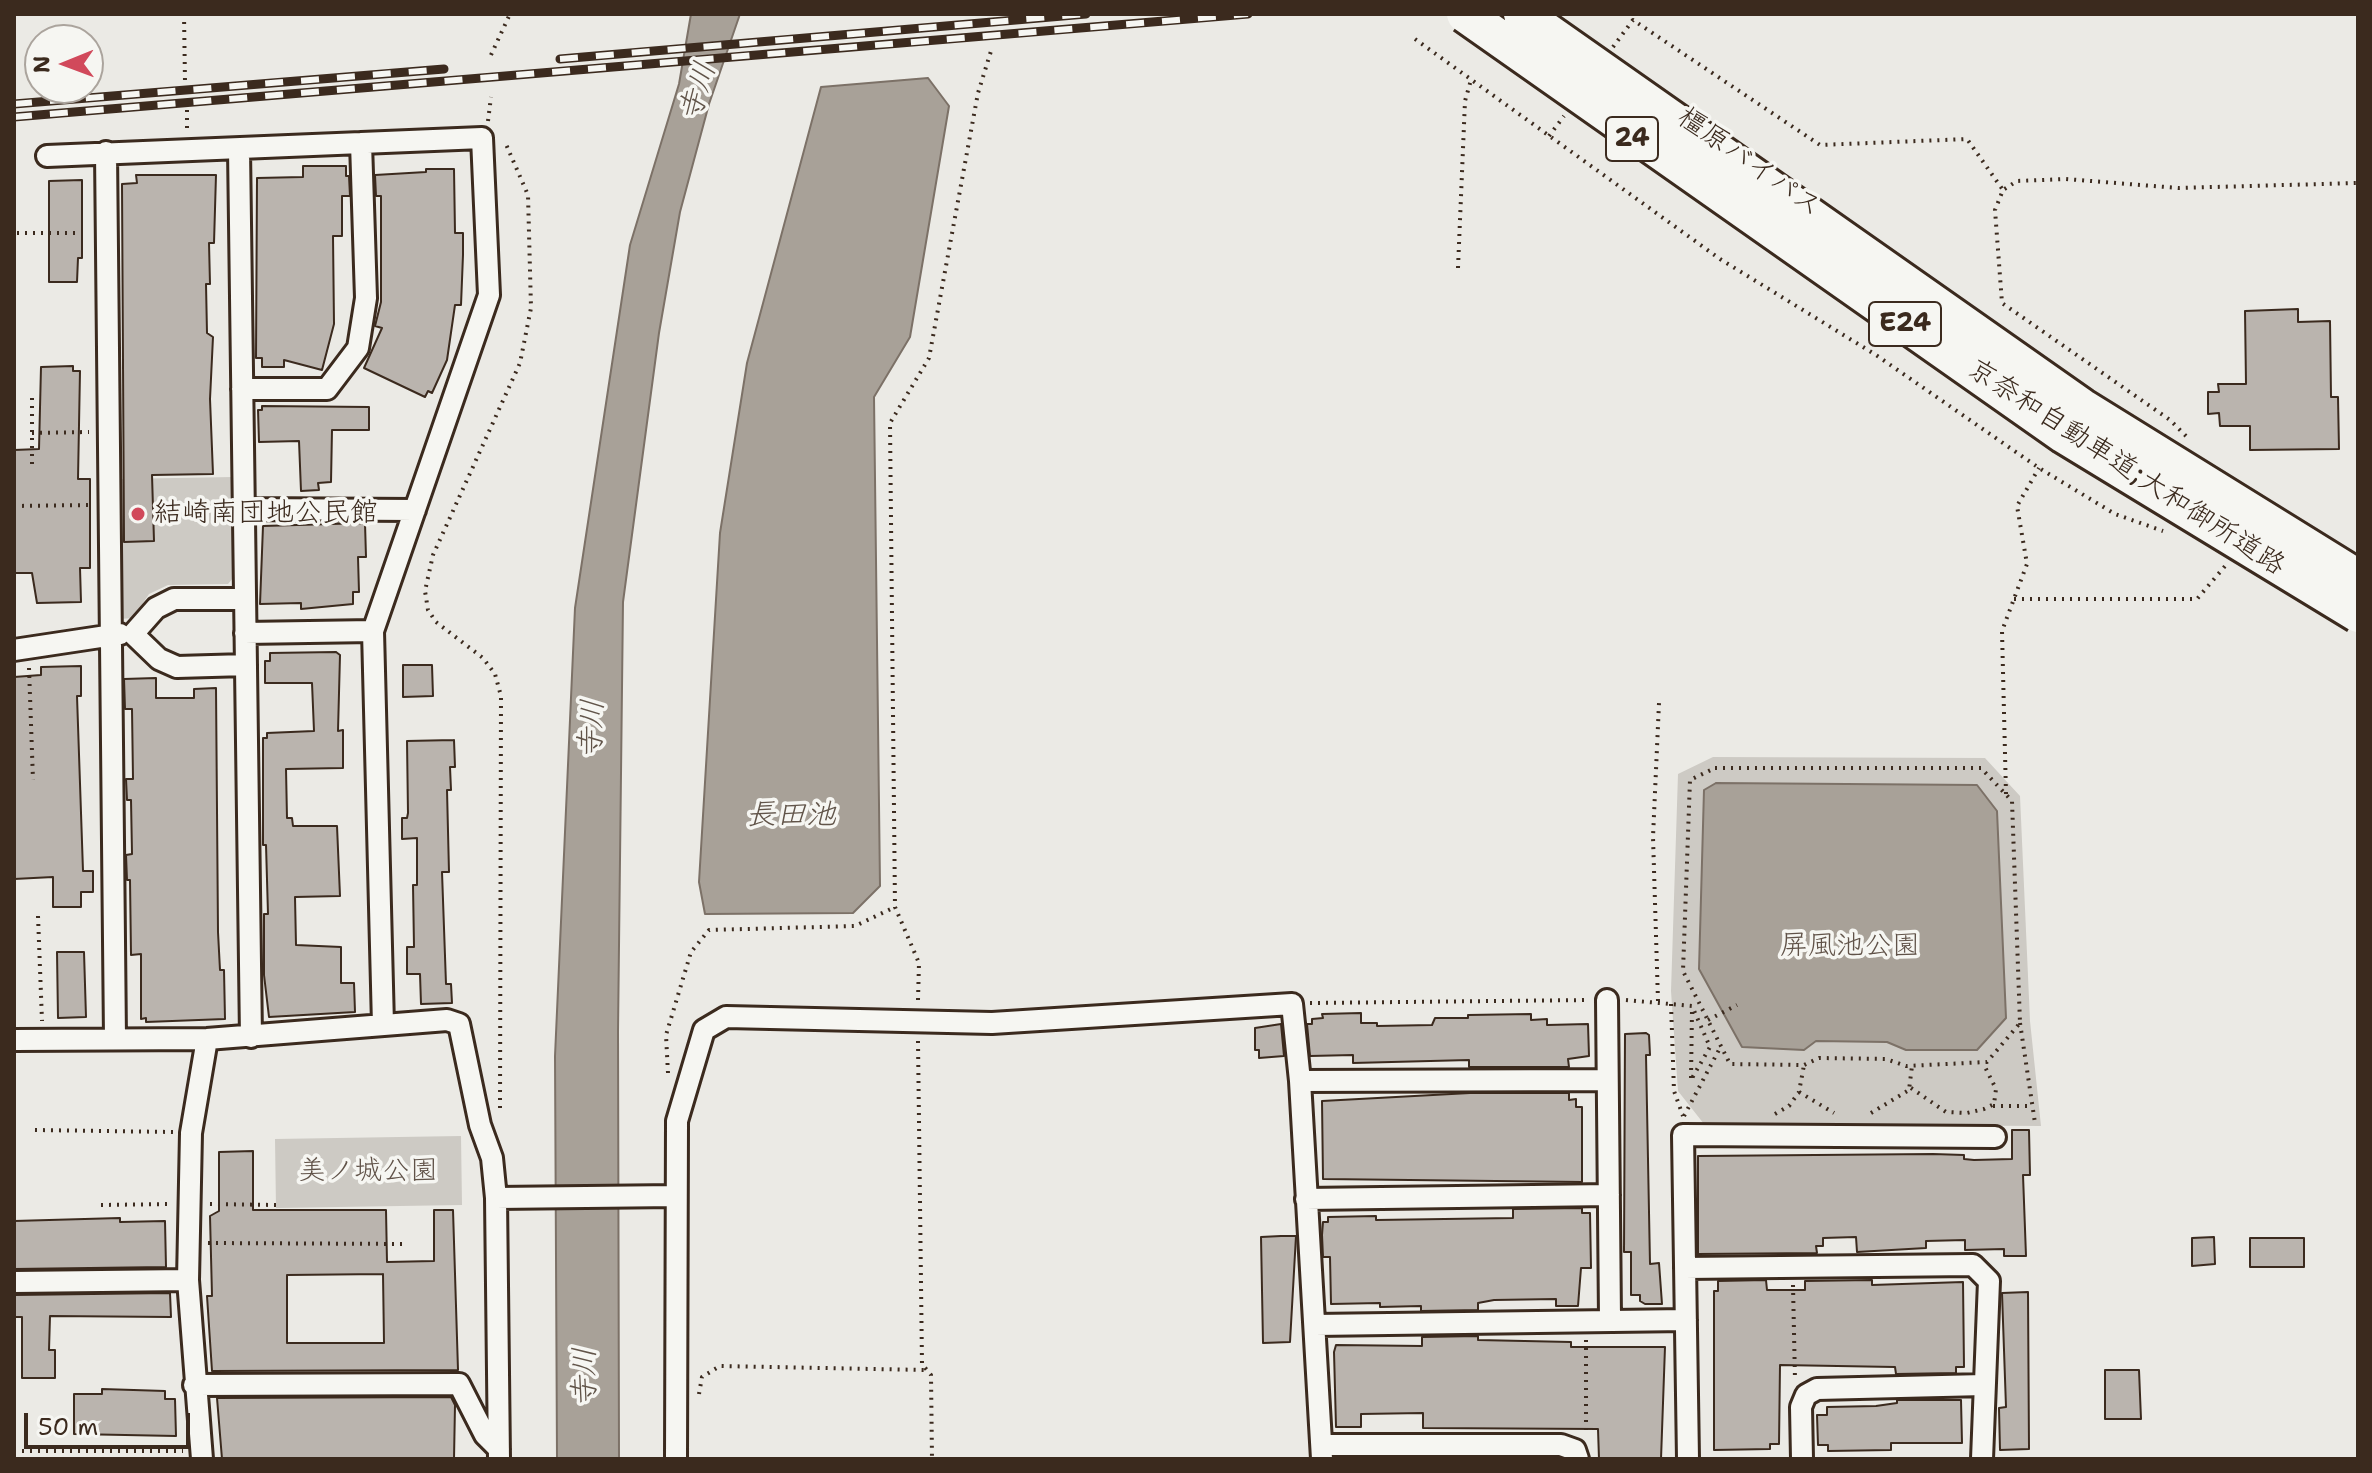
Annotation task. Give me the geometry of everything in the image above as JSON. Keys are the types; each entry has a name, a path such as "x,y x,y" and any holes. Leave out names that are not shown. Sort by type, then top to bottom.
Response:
{"highway":[{"name":"橿原バイパス","path":"1451,14 1811,267"},
{"name":"京奈和自動車道;大和御所道路","path":"1465,14 2064,435 2358,614"},
{"name":"京奈和自動車道;大和御所道路","path":"1522,14 2082,407 2358,578"},
{"name":"橿原バイパス","path":"1539,14 1841,229"}],"street":[{"path":"47,156 482,138 489,295 373,631 383,1025"},
{"path":"242,389 327,389 358,348 366,298 361,143"},
{"path":"239,149 251,1037"},
{"path":"106,152 104,233 115,1038"},
{"path":"244,509 415,510"},
{"path":"133,634 156,608 174,599 244,599"},
{"path":"245,633 373,631"},
{"path":"21,650 110,634 133,634 159,659 177,667 246,665"},
{"path":"1607,1000 1610,1319"},
{"path":"676,1459 668,1196 677,1121 704,1030 726,1017 992,1023 1292,1004 1300,1081 1322,1452 1561,1445 1577,1454"},
{"path":"14,1040 207,1039 447,1020 459,1024 480,1125 502,1198 499,1454"},
{"path":"202,1455 188,1280 191,1133 207,1039"},
{"path":"1300,1081 1607,1080"},
{"path":"1688,1459 1683,1135 1995,1137"},
{"path":"1306,1199 1609,1195"},
{"path":"502,1198 668,1196"},
{"path":"1685,1268 1973,1265 1989,1281 1982,1459"},
{"path":"14,1282 188,1280"},
{"path":"1315,1325 1686,1320"},
{"path":"194,1385 459,1384 485,1435 499,1454"},
{"path":"1802,1459 1801,1407 1806,1395 1817,1389 1984,1385"}],"path":[{"path":"184,14 185,82"},
{"path":"491,55 510,14"},
{"path":"1633,20 1820,145 1967,139 2003,190"},
{"path":"1415,39 1720,259 1876,355 2039,468 2115,514 2174,535"},
{"path":"932,1459 931,1375 922,1364 917,1019 919,963 895,907 890,423 929,358 978,93 991,51"},
{"path":"1458,268 1465,101 1471,80"},
{"path":"489,120 496,124"},
{"path":"500,1113 501,696 495,674 483,658 436,622 428,610 425,591 433,555 520,363 531,308 528,195 503,138"},
{"path":"2191,441 2170,420 2002,303 1995,210 2003,190 2017,181 2066,179 2178,188 2358,183"},
{"path":"17,233 104,233"},
{"path":"32,398 32,468"},
{"path":"32,433 107,432"},
{"path":"2006,795 2002,631 2027,564 2017,506 2039,468"},
{"path":"14,506 108,505"},
{"path":"2014,599 2197,599"},
{"path":"21,650 33,780"},
{"path":"1658,1001 1653,837 1659,703"},
{"path":"2020,1023 1984,1065 1912,1066 1886,1059 1819,1058 1804,1065 1730,1064 1683,971 1690,780 1715,768 1981,768 2012,801 2020,1023 2035,1123"},
{"path":"668,1078 666,1035 691,952 709,930 855,926 895,907"},
{"path":"38,916 43,1040"},
{"path":"1292,1004 1607,1000 1658,1001 1692,1006"},
{"path":"1692,1006 1710,1047 1691,1080 1692,1006 1697,1000"},
{"path":"1671,1004 1674,1091 1684,1117 1700,1117"},
{"path":"1708,1020 1737,1005"},
{"path":"1691,1104 1721,1046"},
{"path":"1762,1116 1773,1115 1789,1106 1799,1092 1804,1065"},
{"path":"1984,1065 1996,1089 1990,1106"},
{"path":"1864,1114 1875,1113 1894,1103 1911,1088 1912,1066"},
{"path":"1911,1088 1946,1112 1967,1113 1990,1106 2032,1106"},
{"path":"1799,1092 1830,1113 1842,1113"},
{"path":"35,1130 191,1133"},
{"path":"190,1243 406,1244"},
{"path":"1793,1268 1794,1378 1806,1395"},
{"path":"1577,1454 1587,1437 1586,1320"},
{"path":"697,1404 702,1377 720,1366 927,1370"},
{"path":"14,1451 202,1455"}],"green space":[{"path":"233,477 233,578 228,584 168,585 149,594 133,618 120,619 118,479"},
{"name":"屏風池公園","path":"1713,757 1985,758 2020,796 2030,1021 2041,1126 1704,1124 1678,1091 1671,991 1678,774"},
{"name":"美ノ城公園","path":"461,1136 462,1205 276,1208 275,1139"}],"water":[{"name":"寺川","path":"691,14 740,14 709,104 680,212 659,333 623,602 618,1031 619,1459 557,1459 555,1056 575,608 630,245 679,84"},
{"name":"長田池","path":"928,78 949,106 910,337 874,397 880,886 853,913 705,914 699,882 720,533 747,363 821,87"},
{"path":"1716,783 1977,785 1997,811 2006,1018 1977,1050 1906,1050 1887,1042 1816,1041 1804,1050 1742,1047 1699,969 1704,790"}],"building":[{"path":"303,166 346,166 346,176 349,176 350,196 342,196 342,236 333,236 334,324 322,370 284,360 284,367 262,367 262,358 256,358 257,178 303,177"},
{"path":"426,169 454,169 455,233 463,233 463,255 461,305 455,305 447,360 432,393 428,391 425,397 364,368 382,328 375,326 381,302 381,196 376,196 375,175 426,172"},
{"path":"136,175 216,175 214,243 209,243 210,284 206,284 207,333 213,337 210,399 213,474 152,475 154,541 124,542 122,184 137,183"},
{"path":"82,180 82,258 78,258 77,282 49,282 49,181"},
{"path":"2298,309 2298,322 2330,321 2331,397 2338,397 2339,449 2250,450 2250,426 2220,426 2219,413 2208,414 2208,392 2219,392 2218,384 2246,384 2245,311"},
{"path":"73,366 73,371 80,371 78,479 90,479 90,568 80,568 81,602 37,603 32,573 14,573 14,450 39,449 41,367"},
{"path":"262,406 369,407 369,430 332,430 331,482 318,483 319,490 301,491 299,441 259,442 258,410 262,410"},
{"path":"365,523 366,557 358,557 359,592 353,592 353,604 301,609 301,603 260,604 263,526"},
{"path":"336,652 340,655 338,731 343,730 343,768 286,769 287,818 292,818 293,826 337,826 340,896 295,897 296,945 341,947 341,983 354,983 355,1012 269,1017 264,975 264,914 268,914 266,845 263,845 263,738 267,738 267,733 314,731 312,683 265,683 265,661 270,661 270,653"},
{"path":"403,665 432,665 433,696 403,697"},
{"path":"81,666 81,696 77,696 83,871 93,871 93,892 81,892 81,907 53,907 53,877 14,879 14,677 41,675 41,667"},
{"path":"156,678 156,698 194,698 194,689 216,688 218,932 220,970 224,970 225,1019 146,1022 146,1018 141,1019 141,954 131,955 130,880 127,880 126,855 132,854 131,800 127,800 126,779 133,779 132,709 125,709 124,679"},
{"path":"454,740 455,767 450,767 451,790 447,790 449,872 442,872 446,984 451,984 452,1003 421,1004 420,974 407,974 407,947 414,947 413,885 417,885 417,838 402,839 402,818 407,818 408,813 407,741"},
{"path":"57,952 84,952 86,1017 58,1018"},
{"path":"1361,1013 1361,1023 1377,1023 1377,1026 1432,1025 1435,1018 1468,1018 1468,1015 1531,1014 1531,1020 1547,1019 1547,1025 1588,1024 1589,1056 1568,1059 1569,1067 1469,1067 1469,1060 1353,1063 1353,1055 1310,1056 1307,1024 1312,1024 1312,1019 1323,1018 1322,1014"},
{"path":"1281,1024 1284,1056 1259,1058 1259,1050 1255,1050 1255,1028"},
{"path":"1625,1034 1649,1035 1650,1055 1646,1055 1650,1264 1659,1263 1662,1304 1645,1304 1640,1301 1640,1295 1631,1295 1631,1252 1624,1252"},
{"path":"1470,1093 1569,1093 1569,1100 1576,1099 1576,1107 1582,1107 1582,1182 1323,1179 1322,1101"},
{"path":"2012,1130 2029,1130 2030,1175 2023,1175 2026,1256 2004,1256 2004,1249 1965,1250 1965,1240 1926,1241 1926,1248 1857,1252 1856,1237 1823,1238 1823,1246 1816,1246 1817,1253 1698,1254 1698,1156 1933,1154 1964,1155 1964,1159 1974,1160 2012,1159"},
{"path":"253,1151 253,1210 386,1210 387,1262 434,1261 434,1210 453,1210 458,1370 212,1371 207,1296 212,1296 210,1216 219,1211 219,1152","holes":["383,1274 384,1343 287,1343 287,1275"]},
{"path":"1582,1208 1582,1213 1590,1213 1591,1268 1581,1268 1578,1306 1556,1306 1556,1299 1494,1300 1478,1303 1478,1310 1421,1311 1421,1306 1331,1304 1330,1257 1323,1257 1322,1235 1323,1222 1328,1222 1328,1217 1376,1216 1376,1220 1513,1218 1513,1209"},
{"path":"120,1218 120,1222 165,1221 166,1267 14,1269 14,1221"},
{"path":"1296,1236 1290,1342 1263,1343 1261,1237"},
{"path":"2214,1237 2215,1264 2192,1266 2192,1238"},
{"path":"2250,1238 2304,1238 2304,1267 2250,1267"},
{"path":"1766,1280 1767,1290 1805,1290 1805,1281 1872,1280 1872,1285 1963,1282 1964,1367 1956,1367 1956,1373 1896,1374 1895,1367 1780,1365 1779,1444 1770,1444 1770,1449 1714,1450 1714,1291 1718,1291 1718,1281"},
{"path":"2028,1292 2029,1449 2000,1450 1999,1408 2006,1407 2002,1293"},
{"path":"170,1293 171,1317 50,1316 49,1350 55,1350 55,1378 22,1378 22,1317 15,1317 14,1295"},
{"path":"1478,1336 1478,1340 1571,1342 1571,1347 1665,1347 1661,1459 1599,1459 1598,1429 1423,1428 1423,1413 1361,1414 1361,1427 1336,1427 1336,1345 1422,1346 1422,1337"},
{"path":"2105,1370 2139,1370 2141,1419 2105,1419"},
{"path":"102,1389 165,1391 165,1399 175,1399 176,1436 74,1434 74,1394 102,1394"},
{"path":"451,1397 455,1405 454,1459 222,1459 217,1398"},
{"path":"1897,1400 1961,1400 1962,1443 1891,1443 1891,1450 1828,1451 1828,1445 1818,1445 1817,1415 1827,1415 1827,1407 1876,1406 1897,1403"}],"railway":[{"path":"560,59 1086,14"},
{"path":"14,117 1248,14"},
{"path":"14,104 444,69"}],"place":[{"name":"結崎南団地公民館","path":"138,514"}]}
